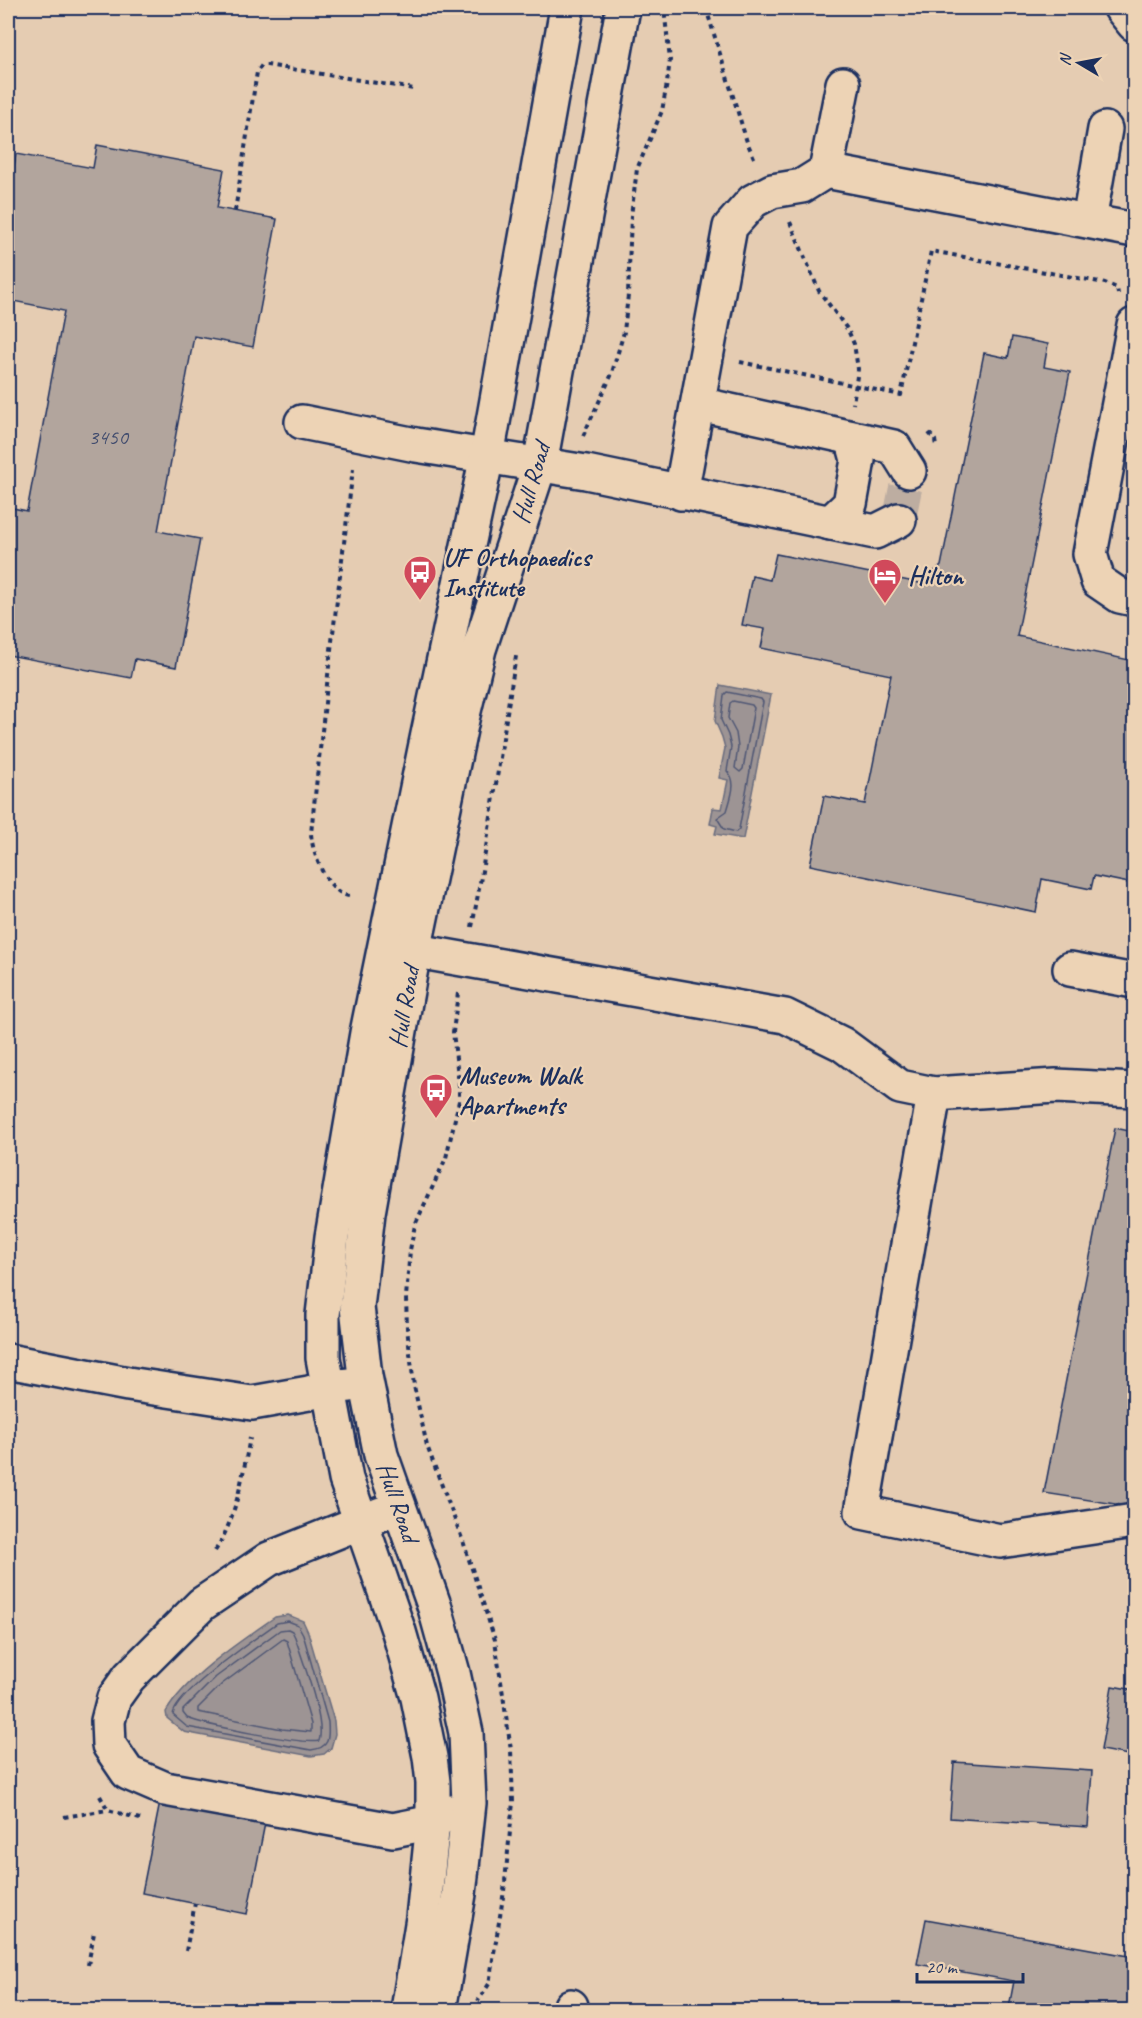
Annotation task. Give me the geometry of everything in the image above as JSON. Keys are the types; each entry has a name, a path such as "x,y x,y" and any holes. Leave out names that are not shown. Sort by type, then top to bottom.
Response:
{"street":[{"name":"Hull Road","path":"439,2010 459,1894 469,1803 466,1733 453,1673 435,1608 381,1455 367,1384 357,1307 368,1213 391,947 487,456 567,8"},
{"name":"Hull Road","path":"408,2010 423,1918 433,1822 433,1782 430,1757 418,1698 399,1632 346,1479 323,1358 323,1315 332,1237 365,1045 391,947 463,715 479,649 540,464 623,8"},
{"path":"1121,8 1134,24"},
{"path":"826,171 843,84"},
{"path":"1089,221 1105,129"},
{"path":"681,493 730,226 753,201 772,191 802,186 826,171 1134,230"},
{"path":"1126,312 1122,460 1090,554 1098,581 1120,596 1134,599"},
{"path":"699,404 894,447 909,471"},
{"path":"302,422 416,445 540,464 876,532 899,520"},
{"path":"830,523 850,504 858,460 852,438"},
{"path":"391,947 785,1016 842,1044 900,1087 934,1094 1056,1086 1134,1090"},
{"path":"1070,969 1134,981"},
{"path":"934,1094 862,1512 1000,1541 1134,1521"},
{"path":"8,1361 128,1384 252,1403 309,1393 328,1387 367,1384"},
{"path":"400,1506 269,1559 202,1604 129,1677 114,1698 108,1721 110,1745 128,1773 165,1789 393,1830 433,1822 469,1803"}],"path":[{"path":"584,434 611,376 624,332 628,296 631,216 637,169 662,111 668,83 670,60 665,17 667,8"},
{"path":"706,8 747,141"},
{"path":"235,211 258,72 262,65 414,88"},
{"path":"736,362 901,395 930,251 1105,283 1117,288 1123,286"},
{"path":"1117,288 1126,312"},
{"path":"349,896 331,886 314,849 311,826 328,666 354,467"},
{"path":"471,929 494,804 504,724 517,649"},
{"path":"459,991 453,1032 459,1101 446,1158 415,1225 410,1250 406,1297 414,1386 427,1446 464,1544 495,1640 511,1750 513,1802 504,1892 489,1984 476,2004"},
{"path":"64,1817 108,1810"},
{"path":"186,1951 195,1904"},
{"path":"88,1965 94,1933"},
{"path":"79,2010 80,2005"}],"water":[{"path":"720,685 771,695 743,839 715,834 717,826 710,824 713,808 722,809 728,780 719,778 725,748 715,721"},
{"path":"288,1615 303,1621 308,1632 334,1721 335,1734 331,1748 324,1754 311,1756 184,1732 167,1718 166,1712 175,1699 201,1673 231,1648 275,1617"}],"building":[{"path":"97,145 224,169 217,208 277,219 253,347 194,336 158,531 200,539 176,667 135,659 131,678 8,655 8,507 27,511 64,311 8,300 8,203 16,154 93,168"},
{"name":"Hilton","path":"1012,337 1048,344 1044,367 1070,372 1017,636 1134,661 1134,884 1094,876 1091,889 1042,879 1036,912 810,865 824,796 865,804 891,675 761,648 765,629 742,625 752,576 770,580 776,554 919,583 941,566 984,353 1008,358"},
{"path":"1115,1128 1134,1132 1134,1474 1128,1506 1044,1493"},
{"path":"1112,1686 1134,1690 1134,1756 1101,1750"},
{"path":"954,1762 1092,1771 1088,1827 950,1818"},
{"path":"163,1787 268,1808 247,1914 142,1893"},
{"path":"926,1919 1134,1957 1134,2010 1030,2010 1009,2007 1014,1981 917,1964"}],"tunnel":[{"path":"899,520 909,471"}],"place":[{"name":"UF Orthopaedics Institute","path":"420,601"},
{"name":"Hilton","path":"885,604"},
{"name":"Museum Walk Apartments","path":"436,1119"}]}
